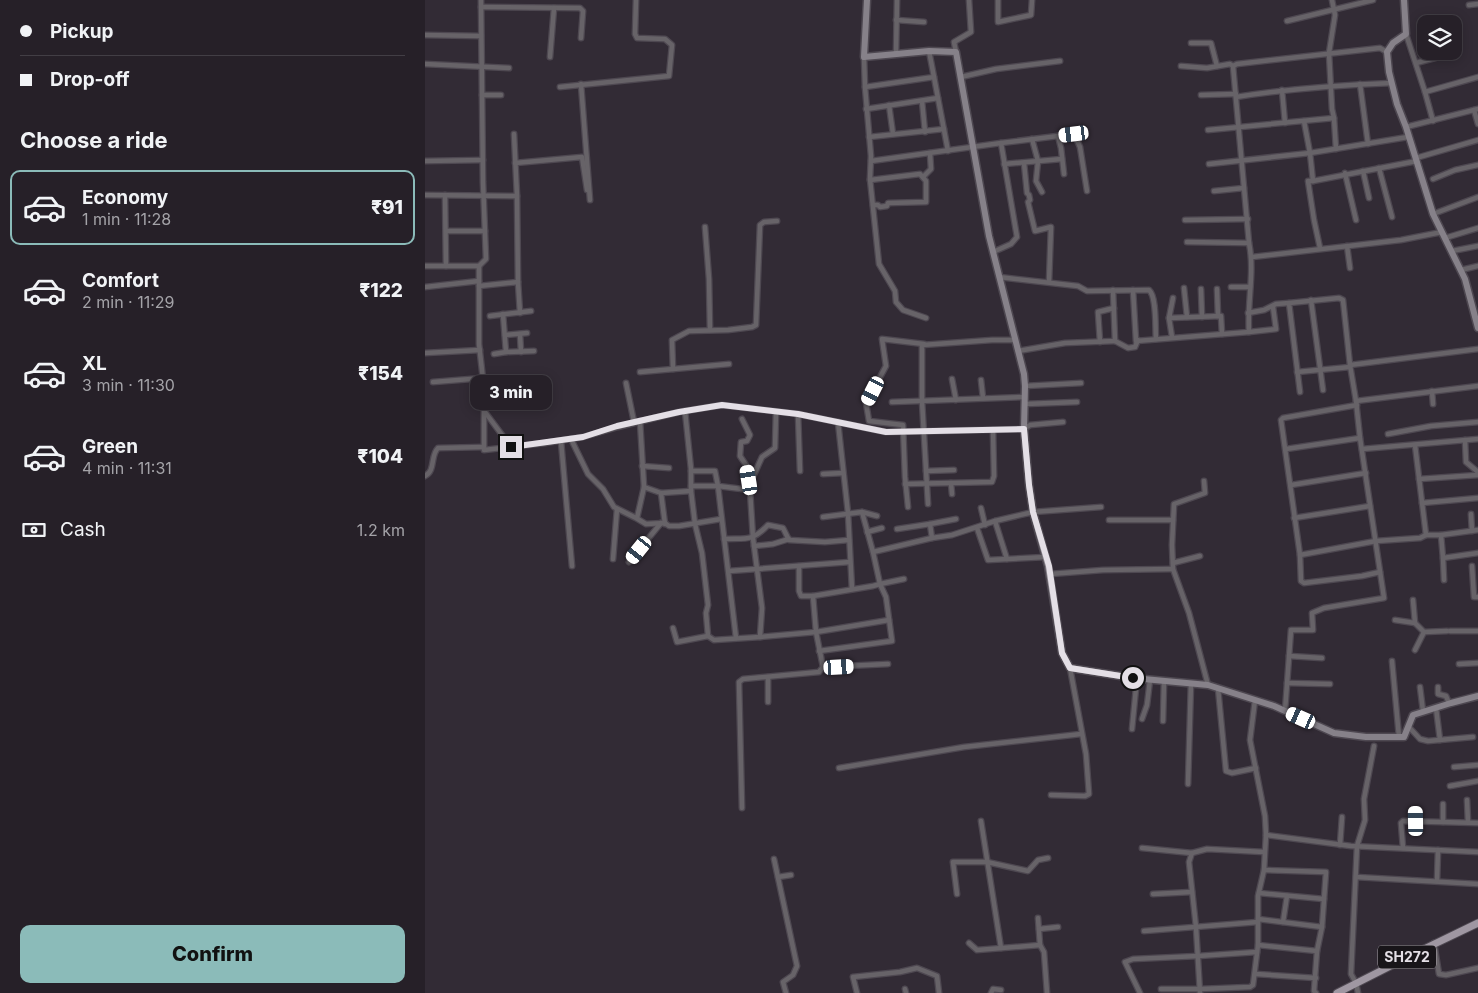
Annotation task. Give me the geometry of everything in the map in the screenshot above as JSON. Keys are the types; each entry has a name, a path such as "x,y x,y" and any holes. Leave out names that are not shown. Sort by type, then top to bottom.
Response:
{"main road":[{"name":"SH272","path":"1337,993 1434,943 1478,923"}],"street":[{"path":"425,266 479,266 486,259 483,195 481,0"},
{"path":"560,87 669,76 672,45 665,39 637,38 635,34 636,0"},
{"path":"867,0 864,57 865,87 871,161 870,180 879,264 895,291 896,302 903,310 926,318"},
{"path":"896,54 897,0"},
{"path":"969,0 971,32 955,42 956,52 993,252 1025,386 1024,429 1033,512 1050,574 1062,653 1070,668 1086,754 1089,794 1085,796 1051,795"},
{"path":"998,0 998,22 1031,15 1032,0"},
{"path":"1332,0 1334,9 1329,53 1331,109 1334,118 1336,149"},
{"path":"1287,21 1373,0"},
{"path":"1404,0 1406,34 1433,121"},
{"path":"1469,5 1478,4"},
{"path":"481,7 582,9 581,38"},
{"path":"551,56 554,8"},
{"path":"896,20 924,22"},
{"path":"1406,34 1393,43 1387,52 1389,72 1397,104 1433,214 1461,270 1478,328"},
{"path":"425,35 481,36"},
{"path":"1191,43 1211,43 1217,66"},
{"path":"1181,66 1207,68 1230,64 1233,66 1380,48 1387,52"},
{"path":"864,57 929,51 956,52"},
{"path":"929,51 948,151"},
{"path":"1416,63 1427,60"},
{"path":"961,77 996,68 1060,61"},
{"path":"425,64 509,68"},
{"path":"1233,66 1249,243 1252,257 1248,313 1249,332"},
{"path":"865,87 934,77"},
{"path":"1425,92 1478,77"},
{"path":"1201,95 1236,96 1330,86 1392,83"},
{"path":"581,84 590,200"},
{"path":"1361,84 1368,144"},
{"path":"1282,90 1285,123"},
{"path":"482,96 501,96"},
{"path":"866,109 938,98"},
{"path":"922,101 925,132"},
{"path":"889,105 893,134"},
{"path":"1406,127 1476,110 1478,124"},
{"path":"1208,130 1334,118"},
{"path":"1304,121 1313,180"},
{"path":"869,137 944,129"},
{"path":"514,134 517,196 517,282 520,313"},
{"path":"871,161 1074,134 1080,147 1087,190"},
{"path":"1058,136 1064,174"},
{"path":"1209,164 1336,149 1409,137"},
{"path":"1032,140 1038,161 1036,180 1042,192"},
{"path":"1320,248 1308,181 1379,168 1478,140"},
{"path":"993,252 1011,244 1017,237 1001,144"},
{"path":"923,177 931,169 931,153"},
{"path":"515,163 582,157 587,191"},
{"path":"1004,164 1062,159"},
{"path":"425,161 483,160"},
{"path":"1024,162 1025,181 1030,200 1028,202 1035,231 1051,227 1049,282"},
{"path":"1433,179 1455,170 1478,165"},
{"path":"1379,168 1392,217"},
{"path":"1363,170 1369,198"},
{"path":"1345,173 1356,220"},
{"path":"870,180 920,174 926,180 926,202 888,203 883,208 873,205"},
{"path":"1025,181 1036,180"},
{"path":"1214,191 1244,188"},
{"path":"425,195 517,196"},
{"path":"445,195 446,266"},
{"path":"1433,214 1478,197"},
{"path":"1185,220 1248,219"},
{"path":"673,369 672,340 689,331 752,328 756,325 759,226 763,222 777,220"},
{"path":"705,227 710,330"},
{"path":"1252,257 1443,235 1478,228"},
{"path":"446,231 485,231"},
{"path":"1187,242 1249,243"},
{"path":"1347,246 1349,268"},
{"path":"1452,251 1478,246"},
{"path":"479,266 484,447"},
{"path":"1461,270 1478,266"},
{"path":"999,277 1078,286 1087,291 1149,290 1153,293 1156,338"},
{"path":"425,287 517,282"},
{"path":"1231,287 1250,287"},
{"path":"1184,288 1187,317"},
{"path":"1201,289 1202,316"},
{"path":"1217,289 1218,316 1221,316 1221,334"},
{"path":"1113,290 1115,341"},
{"path":"1133,290 1136,341 1276,329 1273,306"},
{"path":"1172,337 1169,318 1173,298"},
{"path":"1248,313 1265,310 1276,304 1339,298 1343,300 1350,366 1357,403 1360,438 1384,598 1324,608 1312,613 1313,630 1291,630 1285,711"},
{"path":"1311,300 1323,390"},
{"path":"1289,303 1300,392"},
{"path":"1100,342 1099,312 1113,308"},
{"path":"490,316 531,311"},
{"path":"503,314 506,352"},
{"path":"1169,318 1218,316"},
{"path":"505,335 527,333"},
{"path":"520,334 521,352"},
{"path":"908,507 905,484 903,425 869,421 866,403 886,366 882,339 925,344 1015,340"},
{"path":"1018,351 1065,343 1115,341 1128,348 1135,347 1138,340"},
{"path":"925,344 922,345 921,350 928,504"},
{"path":"1297,372 1478,349"},
{"path":"425,353 480,350"},
{"path":"494,354 534,351"},
{"path":"640,372 729,364"},
{"path":"433,382 483,378"},
{"path":"952,379 956,400"},
{"path":"981,380 983,398"},
{"path":"626,383 637,422 644,488 637,518"},
{"path":"1025,386 1081,383"},
{"path":"1380,572 1304,583 1301,581 1300,555 1281,424 1283,418 1357,403 1478,386"},
{"path":"1432,391 1433,404"},
{"path":"892,402 983,398 1077,402"},
{"path":"425,476 432,470 434,452 438,448 484,447 484,450 561,441 685,411 722,405 798,414 886,432 1024,429 1030,425 1063,422"},
{"path":"484,411 511,447"},
{"path":"685,411 695,524 702,552 708,605 705,613 707,636"},
{"path":"749,480 752,479 762,457 775,448 776,412"},
{"path":"798,414 800,471"},
{"path":"742,419 750,435 747,441 741,442 740,456 746,465 749,480 753,538 763,608 760,637"},
{"path":"838,422 848,513 852,589"},
{"path":"1388,434 1431,426 1478,422"},
{"path":"905,484 992,482 995,476 993,430"},
{"path":"1286,449 1360,438"},
{"path":"571,439 588,474 603,489 614,508 646,524 663,523 669,526 721,519"},
{"path":"1362,449 1478,439"},
{"path":"1465,440 1466,462 1478,473"},
{"path":"561,441 572,566"},
{"path":"1415,445 1427,535"},
{"path":"642,466 669,468"},
{"path":"926,471 954,470"},
{"path":"691,471 715,471 736,638"},
{"path":"823,474 843,473"},
{"path":"1291,485 1365,473"},
{"path":"1419,479 1478,473"},
{"path":"1204,481 1205,493 1174,504 1173,569 1189,614 1207,685"},
{"path":"951,483 952,494"},
{"path":"644,488 661,493 718,486 749,490"},
{"path":"629,562 663,523 661,493"},
{"path":"1422,503 1478,498"},
{"path":"1295,518 1371,506"},
{"path":"873,552 953,535 1033,512 1101,507"},
{"path":"981,508 985,525"},
{"path":"613,560 617,509"},
{"path":"819,651 892,641 887,597 880,584 862,512"},
{"path":"823,516 862,512 877,516"},
{"path":"1471,514 1472,531"},
{"path":"897,529 957,519"},
{"path":"1109,520 1173,520"},
{"path":"995,522 1007,559"},
{"path":"930,524 933,538"},
{"path":"724,539 753,538 768,525 783,528 789,539"},
{"path":"867,532 882,528"},
{"path":"977,528 988,560 1046,557"},
{"path":"1300,555 1376,541 1420,538 1427,535 1478,530"},
{"path":"1441,535 1445,580"},
{"path":"754,546 773,544 789,539 825,542 849,540"},
{"path":"1443,558 1478,553"},
{"path":"1173,563 1200,556"},
{"path":"729,571 850,562"},
{"path":"799,566 799,591 801,596 813,596 904,579"},
{"path":"1472,566 1474,597 1478,597"},
{"path":"1050,574 1103,570 1173,569"},
{"path":"813,596 816,632 823,667"},
{"path":"1413,600 1415,623"},
{"path":"673,628 677,642 707,636 714,640 816,632 889,620"},
{"path":"1395,620 1415,623 1424,632 1478,631"},
{"path":"1415,650 1424,632"},
{"path":"1289,656 1322,658"},
{"path":"1392,661 1399,737"},
{"path":"1459,664 1478,662"},
{"path":"742,808 739,682 743,679 813,674 819,672 823,667 888,664"},
{"path":"1070,668 1150,680 1207,685 1285,711 1334,732 1366,737 1404,737 1413,715 1478,696"},
{"path":"768,677 768,702"},
{"path":"1132,729 1137,678"},
{"path":"1142,719 1147,706 1150,680"},
{"path":"1163,721 1165,681"},
{"path":"1188,784 1191,683"},
{"path":"1287,683 1330,684"},
{"path":"1421,687 1423,711"},
{"path":"1438,687 1438,694 1447,696 1449,704"},
{"path":"1217,688 1226,771 1232,773 1256,768"},
{"path":"1251,993 1256,974 1259,893 1264,870 1266,835 1265,816 1250,740 1255,700"},
{"path":"1436,708 1440,740"},
{"path":"1408,726 1420,739 1428,741 1473,737"},
{"path":"839,768 963,747 1081,734"},
{"path":"1358,993 1356,983 1351,974 1357,846 1365,820 1364,800 1374,746"},
{"path":"1454,768 1478,765"},
{"path":"1450,786 1478,782"},
{"path":"1467,800 1467,822"},
{"path":"1443,804 1443,822"},
{"path":"1416,811 1416,821"},
{"path":"1340,845 1342,816"},
{"path":"981,821 1001,948"},
{"path":"1403,848 1401,823 1403,821 1478,823"},
{"path":"1266,835 1340,845 1478,852"},
{"path":"1142,848 1192,853 1207,849 1265,852"},
{"path":"1437,850 1437,881"},
{"path":"1192,853 1189,862 1200,991"},
{"path":"957,894 953,862 987,862 1028,871 1038,860 1048,858"},
{"path":"774,859 797,966 793,975 783,982 786,993"},
{"path":"1264,870 1326,872 1322,926 1317,952 1315,992 1307,993"},
{"path":"778,877 791,875"},
{"path":"1356,878 1478,884"},
{"path":"1153,894 1192,892"},
{"path":"1259,893 1324,899"},
{"path":"1283,922 1287,896"},
{"path":"1038,918 1040,946 1044,952 1047,993"},
{"path":"1143,931 1258,921 1322,926"},
{"path":"1039,929 1058,926"},
{"path":"969,943 977,950 1040,946"},
{"path":"1434,943 1439,974 1446,975 1478,968"},
{"path":"1258,945 1317,952"},
{"path":"1140,993 1125,962 1133,959 1257,952"},
{"path":"857,993 853,977 900,972 917,968 937,976 939,993"},
{"path":"1256,974 1316,978"},
{"path":"1161,989 1200,991 1252,986"},
{"path":"991,993 993,989 1001,990"}],"route":[{"path":"511,447 583,437 617,426 679,412 722,405 798,414 886,432 1024,429 1033,512 1049,566 1062,653 1070,668 1133,678"}]}
